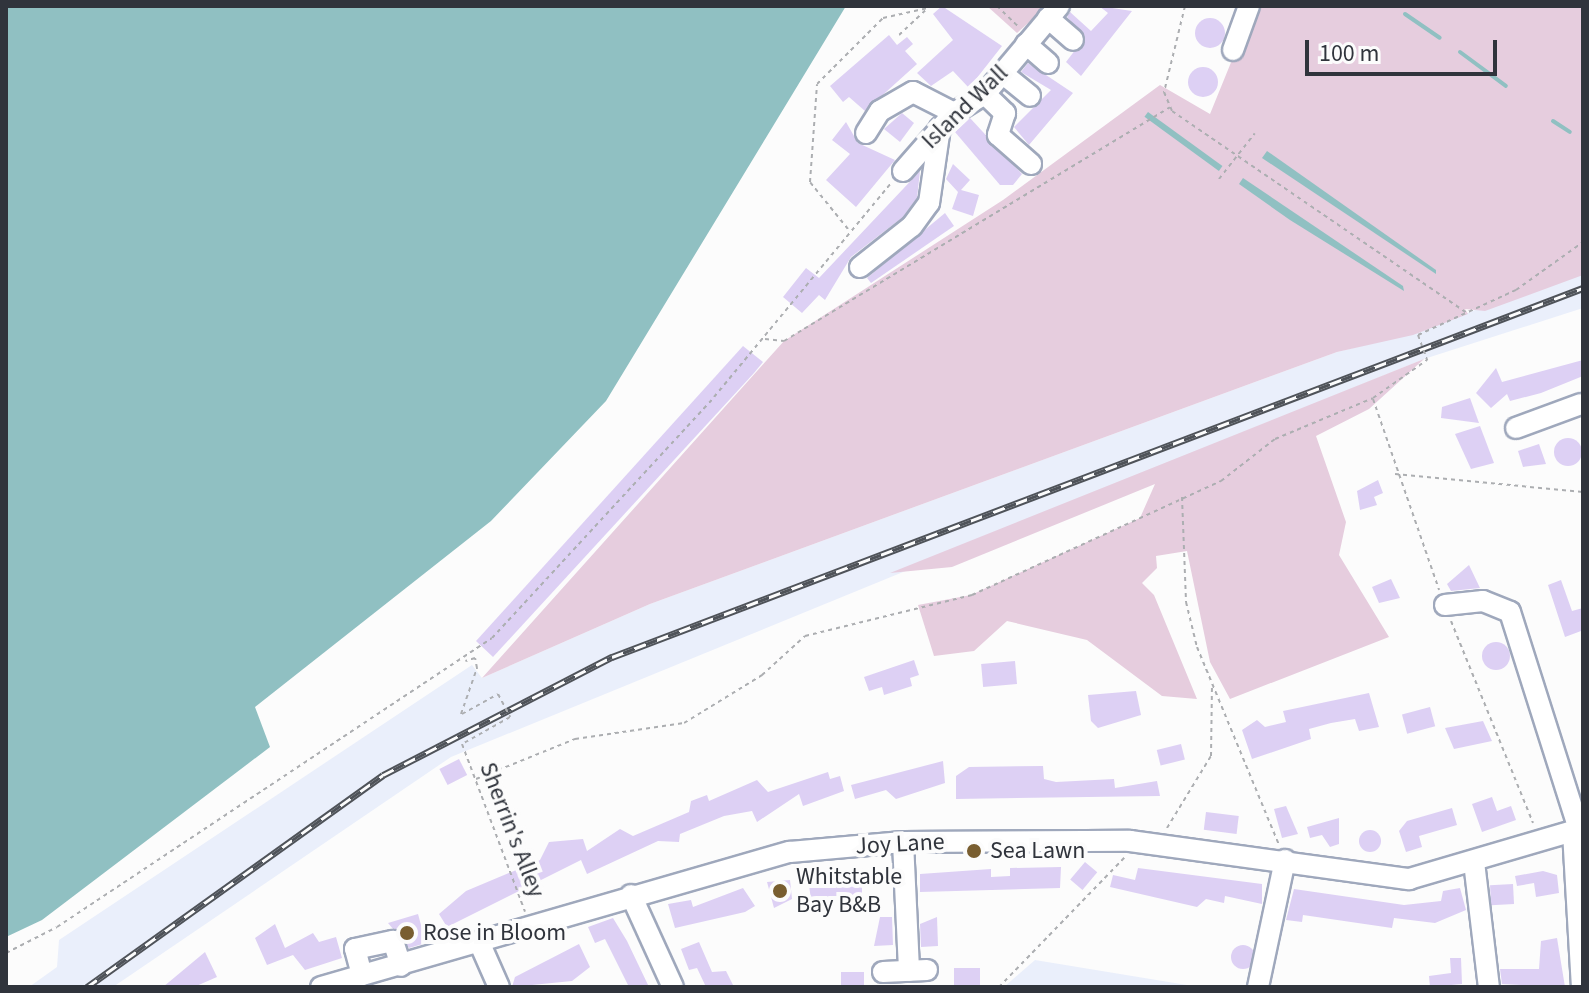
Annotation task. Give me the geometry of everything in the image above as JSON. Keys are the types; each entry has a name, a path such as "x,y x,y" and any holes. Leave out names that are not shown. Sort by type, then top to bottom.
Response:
{"street":[{"path":"1233,50 1241,8"},
{"name":"Island Wall","path":"903,171 947,120 985,94 1053,12"},
{"path":"1053,12 1073,40"},
{"path":"1028,41 1048,63"},
{"path":"1002,73 1030,96"},
{"path":"860,267 912,226 929,203 947,120 922,93 908,93 866,133"},
{"path":"985,94 1005,113 998,135 1031,164"},
{"path":"1516,428 1580,402"},
{"path":"1445,605 1483,601 1510,612 1579,830 1582,987"},
{"name":"Joy Lane","path":"327,986 480,944 755,858 903,842 1148,843 1285,860 1401,879 1474,862 1579,830"},
{"path":"883,972 918,970 903,842"},
{"path":"1258,987 1285,860"},
{"path":"1474,862 1489,987"},
{"path":"631,895 673,987"},
{"path":"480,944 499,987"}],"path":[{"path":"997,6 1028,41"},
{"path":"1185,6 1166,79 1170,107 1468,314"},
{"path":"899,35 929,7"},
{"path":"849,229 810,182 817,84 883,18 929,7"},
{"path":"762,338 784,341 1170,107"},
{"path":"1219,179 1255,133"},
{"path":"6,953 57,927 218,815 464,660 539,588 762,338 849,229 903,171"},
{"path":"476,779 575,739 684,723 762,675 805,636 972,595 1182,496 1221,481 1275,439 1373,398 1427,360 1418,335 1468,314 1561,263 1583,242"},
{"path":"1373,398 1394,474 1541,842"},
{"path":"1394,474 1415,470 1583,492"},
{"path":"1182,496 1186,602 1212,685 1285,860"},
{"name":"Sherrin's Alley","path":"464,660 475,658 477,668 461,714 498,694 510,717 462,744 532,928"},
{"path":"999,987 1148,843 1211,756 1212,685"}],"shaded area":[{"path":"987,6 1047,6 1017,33"},
{"path":"1254,6 1583,6 1583,275 1485,311 1465,309 1468,314 1413,335 1337,352 650,604 482,678 784,341 1003,200 1160,85 1210,114"},
{"path":"1583,267 1583,308 1424,359 451,757 113,987 29,987 57,967 59,940 472,665 482,678 650,604 1337,352 1425,330"},
{"path":"1424,359 1369,409 1316,436 1346,522 1339,555 1389,637 1230,699 1210,662 1187,551 1156,556 1157,568 1142,583 1154,595 1197,699 1162,696 1087,640 1007,621 974,651 934,656 918,605 971,595 1140,518 1155,484 952,567 890,573"},
{"path":"1035,960 1199,987 1004,987"}],"water":[{"path":"6,6 846,6 606,401 491,521 255,707 270,747 42,920 6,937"},
{"path":"1148,112 1222,166 1219,171 1144,117"},
{"path":"1267,151 1436,270 1436,274 1262,158"},
{"path":"1243,178 1403,286 1404,291 1290,220 1239,184"}],"building":[{"path":"942,6 1002,46 969,88 953,71 931,86 917,73 953,40 933,14"},
{"path":"1099,6 1132,11 1081,76 1066,62 1085,37 1067,17 1070,12 1091,31 1108,13"},
{"path":"1210,18 1216,19 1224,27 1224,39 1216,47 1210,48 1204,47 1196,39 1195,33 1196,27 1204,19"},
{"path":"889,35 897,45 907,37 913,44 905,51 917,64 865,111 849,97 843,102 830,86"},
{"path":"1028,63 1073,93 1029,145 1014,127 1051,90 1021,72"},
{"path":"1203,67 1209,68 1217,76 1217,88 1209,96 1203,97 1197,96 1189,88 1188,82 1189,76 1197,68"},
{"path":"902,113 914,123 900,142 884,129"},
{"path":"970,118 1022,174 1013,185 1000,185 955,132"},
{"path":"846,122 858,143 895,160 856,207 826,180 850,154 832,140"},
{"path":"953,164 970,180 961,190 979,195 973,216 952,209 958,192 946,179"},
{"path":"920,171 917,198 903,217 851,257 825,300 819,295 802,313 783,297 806,268 819,278"},
{"path":"945,213 954,226 871,283 867,278"},
{"path":"743,346 763,362 493,657 476,641"},
{"path":"1583,360 1583,376 1541,393 1510,401 1507,394 1491,408 1476,393 1496,368 1502,382"},
{"path":"1470,398 1479,423 1441,418 1442,407"},
{"path":"1480,426 1494,463 1471,469 1455,434"},
{"path":"1568,438 1578,442 1582,452 1578,462 1568,466 1558,462 1554,452 1558,442"},
{"path":"1539,444 1546,464 1523,467 1518,451"},
{"path":"1378,480 1383,493 1374,497 1377,505 1360,510 1357,491"},
{"path":"1469,565 1480,588 1451,591 1447,584"},
{"path":"1391,579 1400,598 1379,603 1372,587"},
{"path":"1561,580 1572,611 1583,608 1581,631 1565,637 1548,585"},
{"path":"1496,642 1506,646 1510,656 1506,666 1496,670 1486,666 1482,656 1486,646"},
{"path":"914,660 919,675 910,678 912,686 884,695 882,687 869,691 864,677"},
{"path":"1015,661 1017,684 983,687 981,664"},
{"path":"1136,691 1141,715 1098,728 1091,721 1088,695"},
{"path":"1369,693 1379,727 1359,731 1355,719 1331,723 1309,729 1311,739 1252,759 1242,730 1257,720 1265,727 1286,722 1283,711"},
{"path":"1430,707 1435,726 1407,734 1402,715"},
{"path":"1483,721 1492,741 1454,749 1445,728"},
{"path":"1181,744 1185,760 1161,766 1157,750"},
{"path":"459,759 467,775 448,785 439,769"},
{"path":"943,761 945,783 896,799 886,790 855,799 851,785"},
{"path":"1043,766 1044,779 1056,782 1114,779 1115,788 1157,781 1160,796 956,799 956,776 969,767"},
{"path":"828,772 830,779 840,776 844,791 803,806 799,794 757,822 752,811 724,816 680,834 679,842 658,841 587,874 581,860 447,927 439,914 466,891 540,860 549,842 583,839 587,851 620,829 633,836 689,812 691,801 707,795 709,801 757,780 768,792"},
{"path":"1492,797 1497,811 1511,806 1516,820 1482,832 1472,804"},
{"path":"1286,806 1298,834 1282,838 1274,809"},
{"path":"1452,808 1457,825 1419,836 1422,847 1406,852 1399,831 1407,821"},
{"path":"1206,812 1239,816 1237,834 1204,830"},
{"path":"1339,818 1339,844 1330,847 1322,835 1310,838 1307,827"},
{"path":"1370,830 1381,841 1370,852 1359,841"},
{"path":"1085,862 1097,872 1082,890 1070,880"},
{"path":"1061,867 1060,888 920,892 920,874 991,869 991,877 1010,876 1010,868"},
{"path":"1138,868 1262,884 1262,904 1225,896 1224,903 1206,899 1197,907 1110,887 1113,875 1135,880"},
{"path":"850,871 891,872 892,884 862,886 862,898 823,898 824,906 812,907 808,878 850,878"},
{"path":"1543,871 1557,875 1559,893 1536,897 1534,883 1517,886 1515,876"},
{"name":"Whitstable Bay B&B","path":"790,880 792,899 774,908 767,882"},
{"path":"1513,884 1514,904 1491,905 1490,885"},
{"path":"743,888 755,906 745,912 675,928 668,904 691,900 693,907"},
{"path":"1460,888 1466,910 1435,923 1394,918 1392,928 1303,915 1302,922 1286,920 1294,889 1404,905 1441,901 1443,891"},
{"name":"Rose in Bloom","path":"418,914 426,943 409,948 388,923"},
{"path":"880,917 892,917 893,945 874,946"},
{"path":"937,917 938,946 921,947 920,924"},
{"path":"613,918 649,987 629,987 605,939 595,943 588,927"},
{"path":"275,924 285,948 313,933 319,942 336,937 342,958 305,970 293,955 267,965 255,938"},
{"path":"1557,938 1565,987 1502,984 1500,969 1539,969 1541,941"},
{"path":"699,942 712,972 726,971 734,987 706,987 697,968 689,970 681,949"},
{"path":"579,944 590,967 572,981 512,987 515,977"},
{"path":"1243,945 1252,948 1255,957 1252,966 1243,969 1234,966 1231,957 1234,948"},
{"path":"205,952 217,977 194,987 163,987"},
{"path":"1450,958 1461,958 1462,984 1430,987 1429,976 1451,973"},
{"path":"954,968 980,968 980,987 954,987"},
{"path":"841,972 864,972 864,987 841,987"}],"waterway":[{"path":"1405,14 1440,38"},
{"path":"1460,52 1506,86"},
{"path":"1553,121 1570,132"}],"railway":[{"path":"87,987 383,775 612,657 1583,288"}],"place":[{"name":"Sea Lawn","path":"974,851"},
{"name":"Whitstable Bay B&B","path":"780,891"},
{"name":"Rose in Bloom","path":"407,933"}]}
